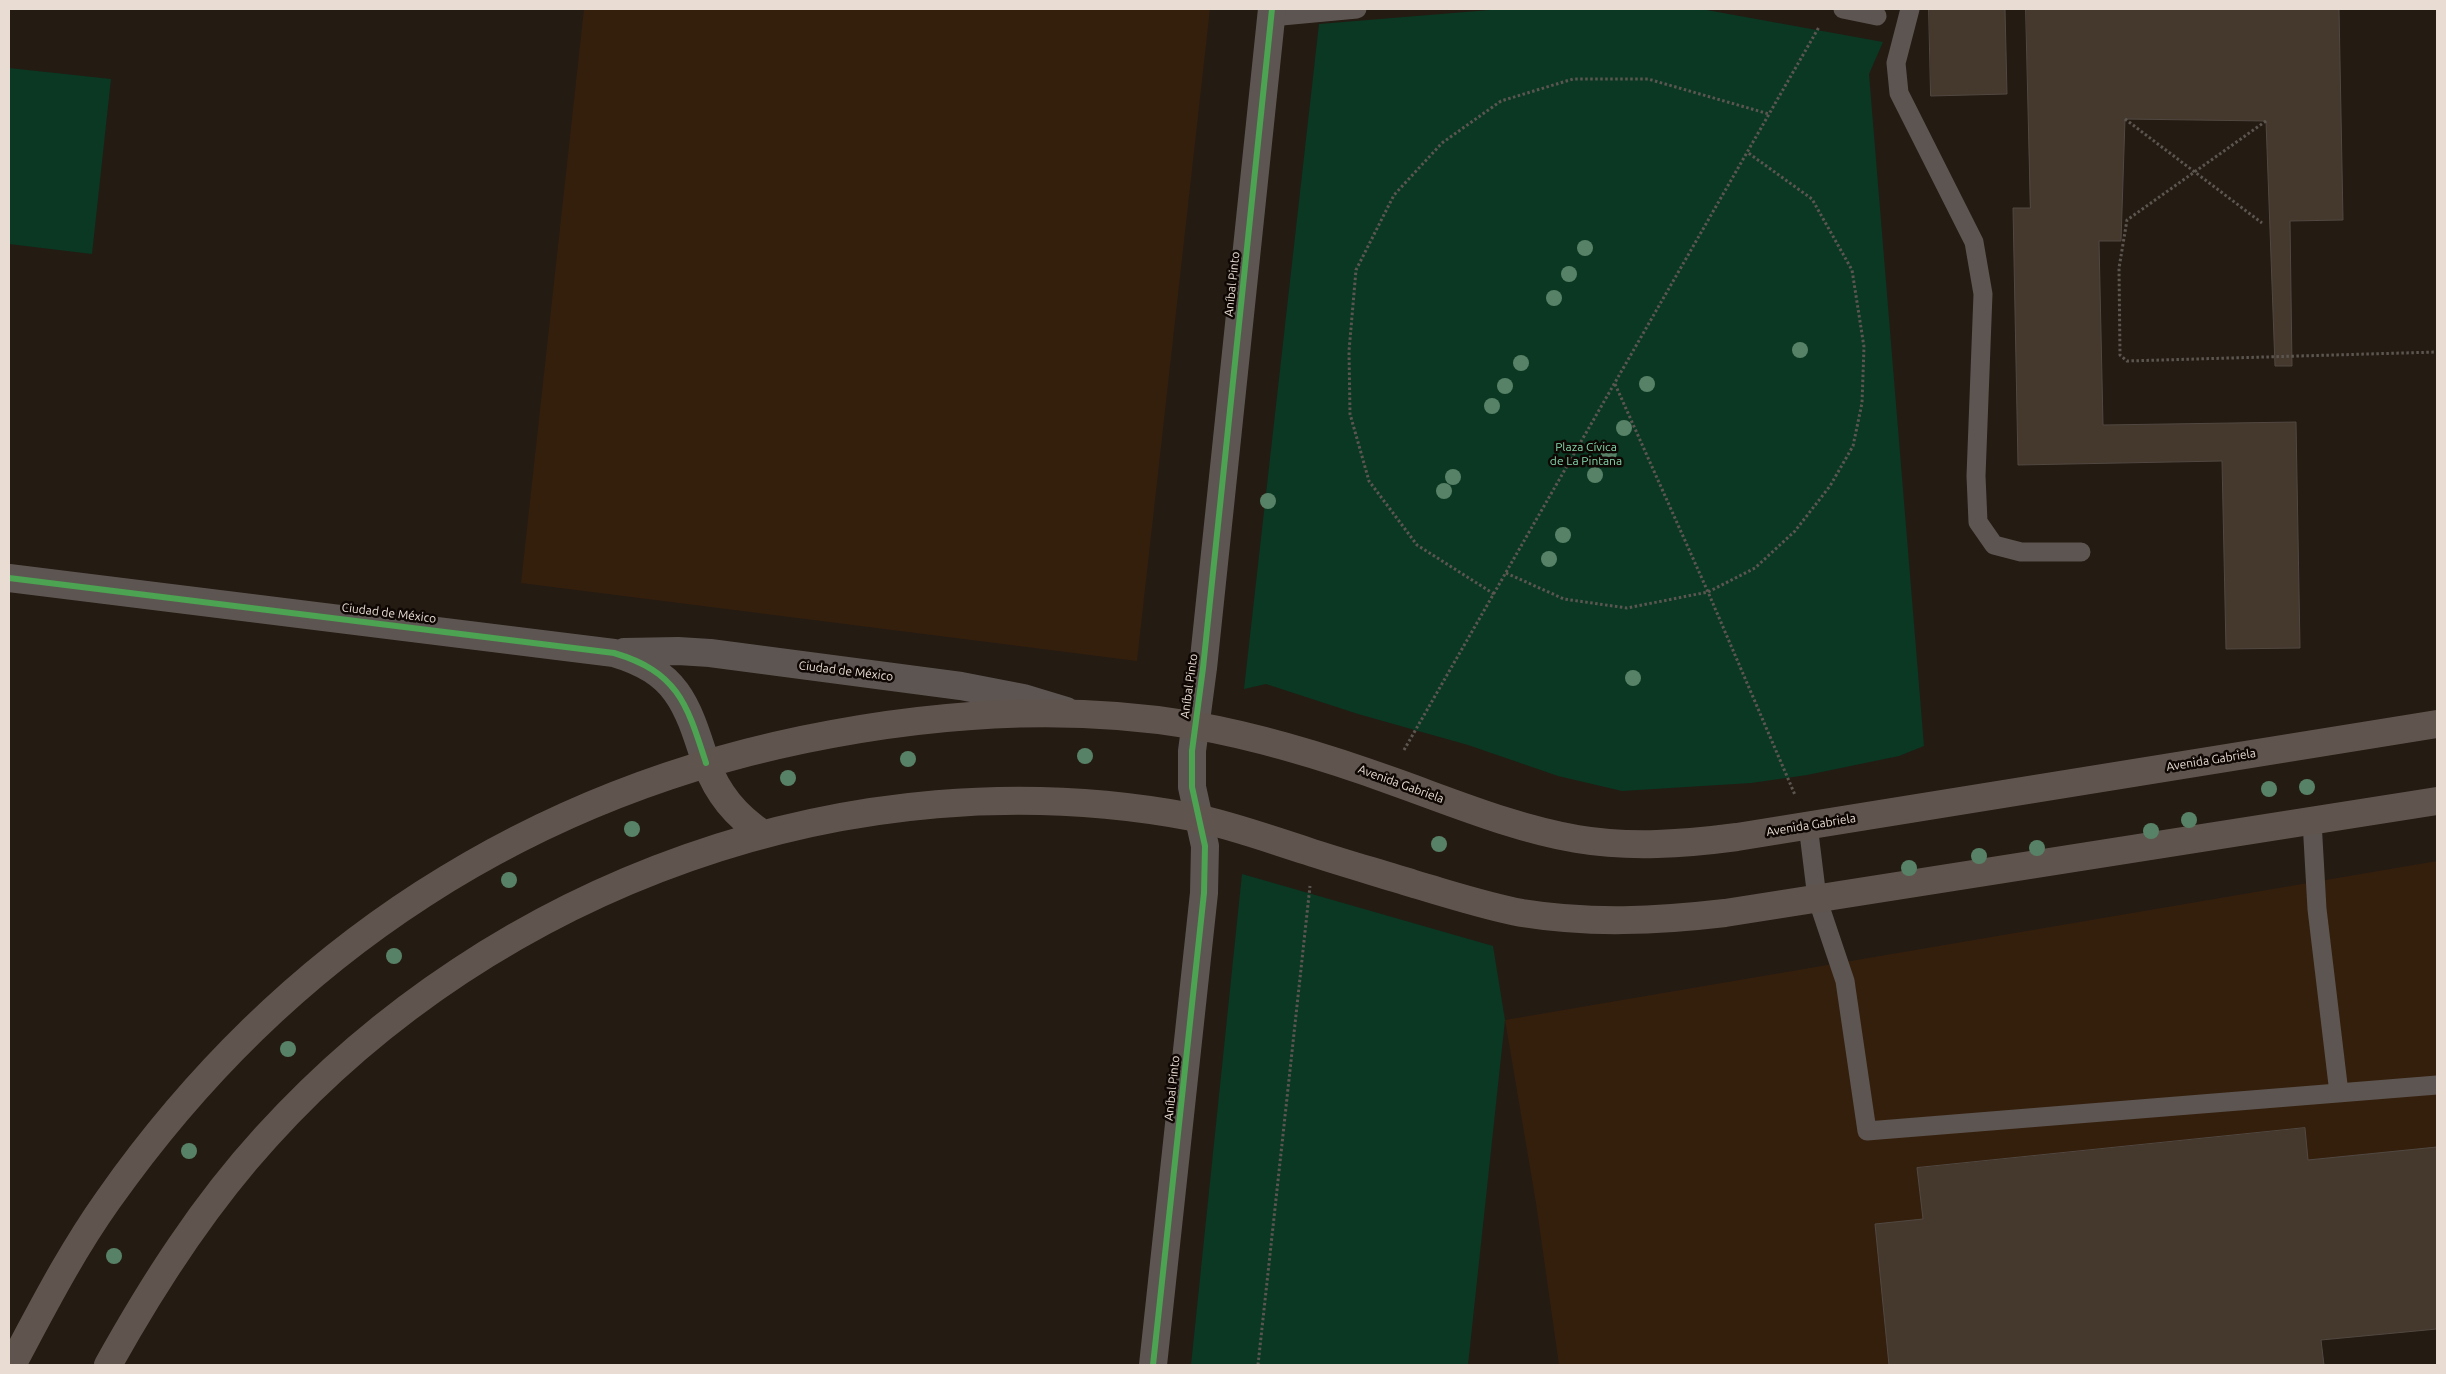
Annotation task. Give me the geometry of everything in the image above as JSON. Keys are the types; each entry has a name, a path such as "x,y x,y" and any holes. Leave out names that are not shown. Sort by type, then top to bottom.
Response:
{"main road":[{"name":"Avenida Gabriela","path":"12,1365 69,1260 105,1204 144,1150 187,1098 241,1039 300,984 363,934 415,898 495,850 562,816 632,787 706,762 793,741 884,724 947,717 1001,714 1074,714 1135,718 1195,726 1317,756 1516,824 1584,840 1631,843 1691,842 2437,724"},
{"path":"706,762 714,783 724,799 748,824 763,834"},
{"path":"108,1365 142,1304 226,1184 266,1137 308,1093 401,1012 511,938 569,907 629,879 689,856 763,834 820,820 936,804 1000,802 1129,807 1197,818 1238,828 1487,905 1571,919 1622,921 1674,919 1735,912 2437,801"}],"street":[{"name":"Aníbal Pinto","path":"1152,1365 1204,893 1205,846 1197,818 1192,787 1192,751 1204,658 1271,13"},
{"name":"Ciudad de México","path":"9,578 614,653 678,651 710,653 951,685 1023,698 1074,714"},
{"name":"Ciudad de México","path":"614,653 650,667 666,679 676,691 692,719 706,762"}],"lane":[{"path":"1271,13 1357,9"},
{"path":"1843,9 1877,16"},
{"path":"1910,9 1896,63 1899,93 1974,242 1983,294 1976,476 1978,522 1994,545 2021,552 2082,552"},
{"path":"2312,821 2318,909 2339,1093"},
{"path":"1808,825 1817,898 1846,981 1867,1131 2437,1085"}],"path":[{"path":"1387,779 1820,25"},
{"path":"1494,594 1416,545 1369,481 1350,414 1348,351 1356,270 1394,196 1442,143 1501,101 1573,79 1648,79 1769,114"},
{"path":"2124,119 2196,171 2262,223"},
{"path":"2266,121 2127,220 2119,268 2120,355 2127,360 2437,352"},
{"path":"1506,573 1564,599 1627,608 1708,592 1755,568 1795,531 1830,486 1853,446 1862,403 1864,347 1852,270 1812,199 1747,152"},
{"path":"1614,383 1708,592 1808,825"},
{"path":"1258,1365 1314,853"}],"shaded area":[{"path":"584,9 1210,9 1137,661 521,583"},
{"path":"2437,861 2437,1329 2321,1340 2324,1365 1559,1365 1536,1203 1505,1020"}],"green space":[{"name":"Plaza Cívica de La Pintana","path":"1502,9 1701,9 1883,42 1869,74 1924,746 1899,756 1807,775 1751,783 1622,791 1558,776 1468,745 1358,714 1266,684 1244,689 1319,24"},
{"path":"9,68 111,79 92,254 9,244"},
{"path":"1242,874 1493,946 1505,1020 1468,1365 1191,1365"}],"building":[{"path":"1929,9 2005,9 2007,94 1931,96"},
{"path":"2026,9 2339,9 2343,220 2290,221 2292,366 2275,366 2266,121 2125,119 2121,241 2099,241 2103,425 2296,422 2300,648 2226,649 2222,461 2018,465 2013,208 2030,208"},
{"path":"2305,1128 2308,1160 2437,1147 2437,1329 2321,1340 2324,1365 1889,1365 1875,1224 1923,1219 1917,1168"}],"cycle path":[{"path":"1153,1365 1204,893 1205,846 1192,787 1192,751 1203,668 1272,9"},
{"path":"9,578 614,653 653,670 677,693 693,724 706,763"}]}
